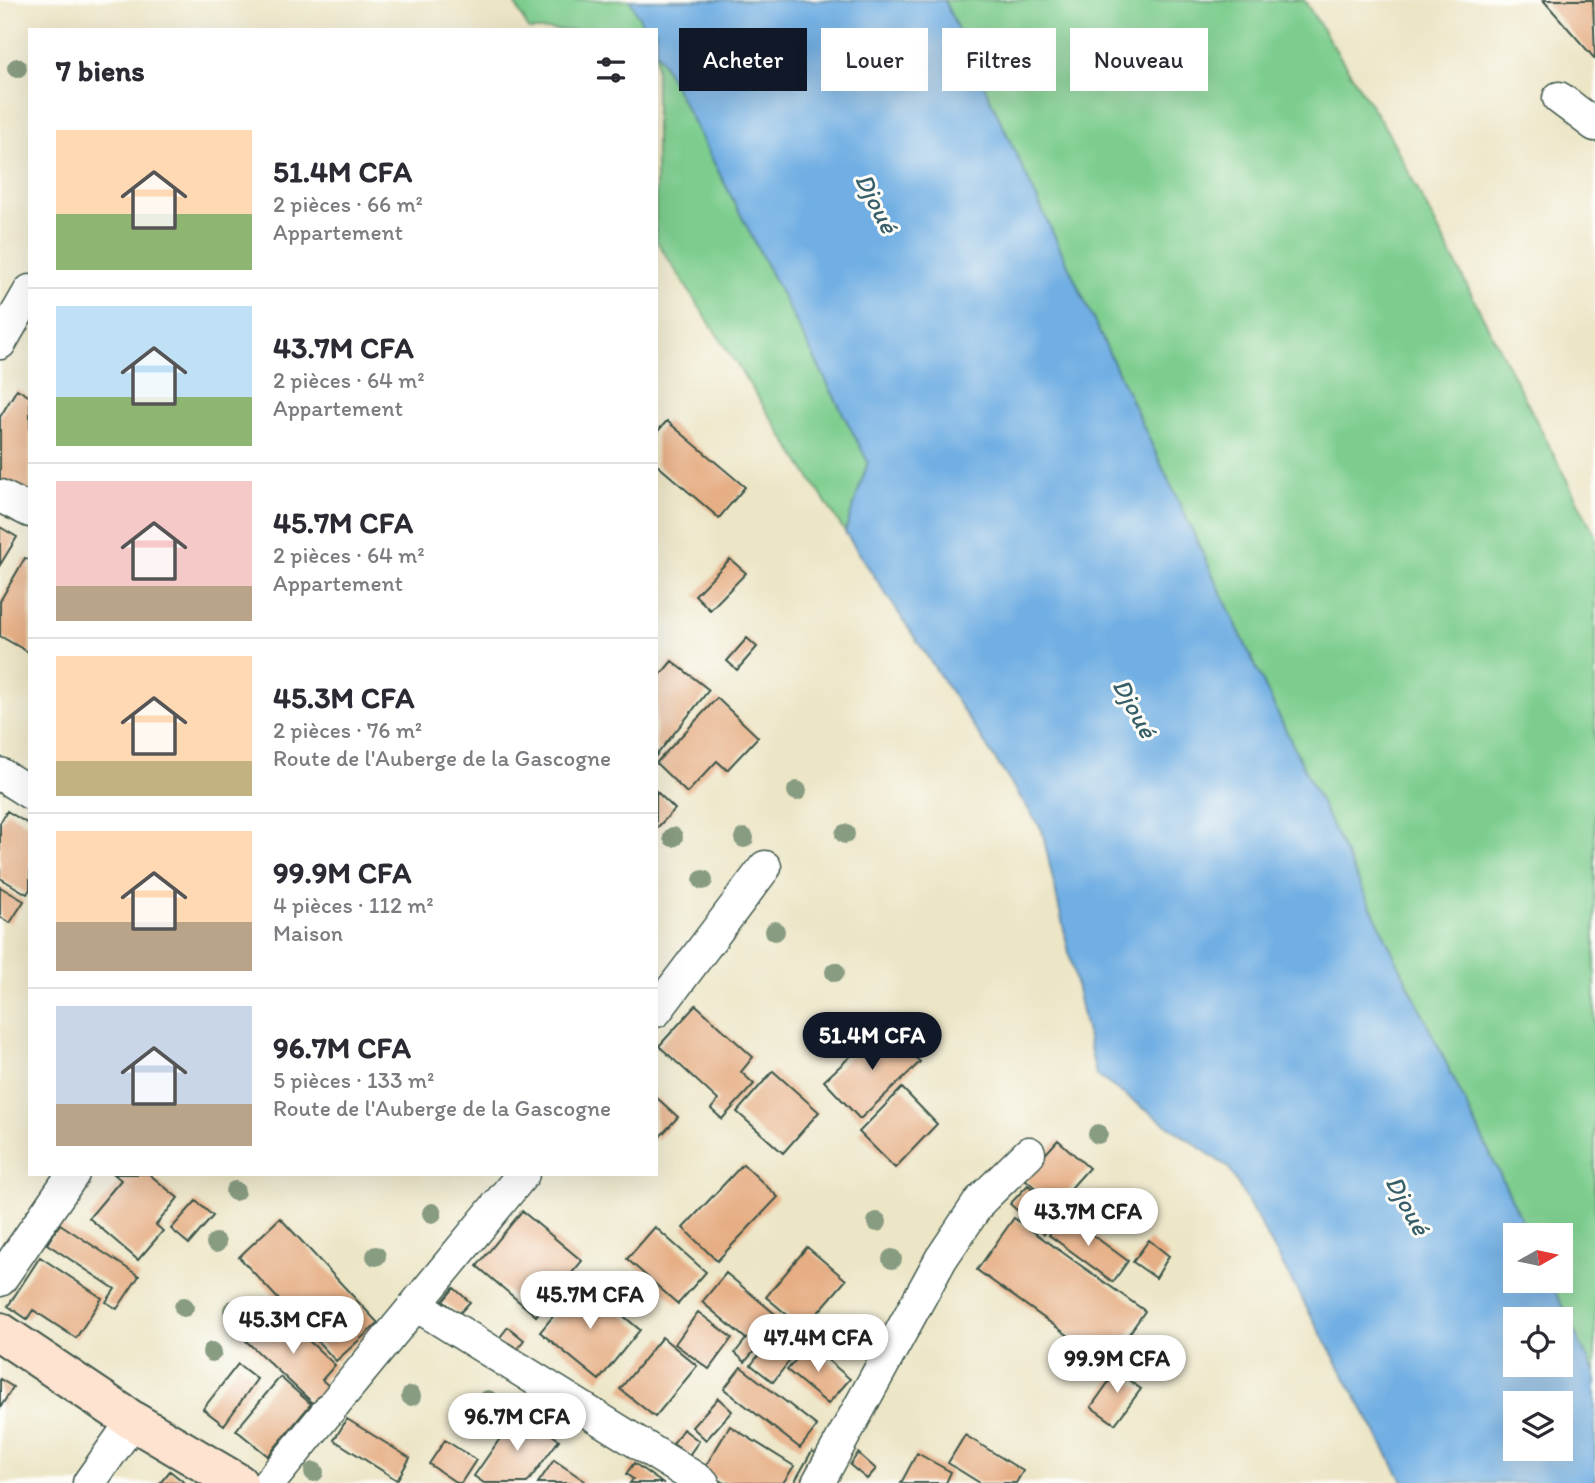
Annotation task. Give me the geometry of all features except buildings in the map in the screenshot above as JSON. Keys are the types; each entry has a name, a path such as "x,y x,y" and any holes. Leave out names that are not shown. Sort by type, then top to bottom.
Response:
{"street":[{"path":"1559,98 1595,125"},
{"path":"0,343 28,294"},
{"path":"0,496 28,510"},
{"path":"0,774 28,792"},
{"path":"658,1008 765,867"},
{"path":"818,1483 941,1259 980,1202 1029,1153"},
{"path":"0,1280 72,1176"},
{"path":"269,1483 521,1176"},
{"path":"416,1305 703,1483"},
{"path":"0,1332 133,1421 238,1483"},
{"path":"89,1483 133,1421"}],"green space":[{"path":"513,0 630,0 645,28 528,28"},
{"path":"944,0 1304,0 1389,134 1595,535 1595,1374 1573,1329 1573,1307 1563,1307 1556,1293 1573,1293 1573,1223 1523,1223 1275,708 987,91 1056,91 1056,28 957,28"},
{"path":"658,54 868,462 845,532 658,243"}],"water":[{"name":"Djoué","path":"630,0 944,0 957,28 942,28 942,91 987,91 1275,708 1523,1223 1503,1223 1503,1293 1556,1293 1563,1307 1503,1307 1503,1377 1573,1377 1573,1329 1595,1374 1595,1483 1404,1483 1229,1168 1096,1075 1042,830 845,532 868,462 658,54 658,28 645,28"}]}
